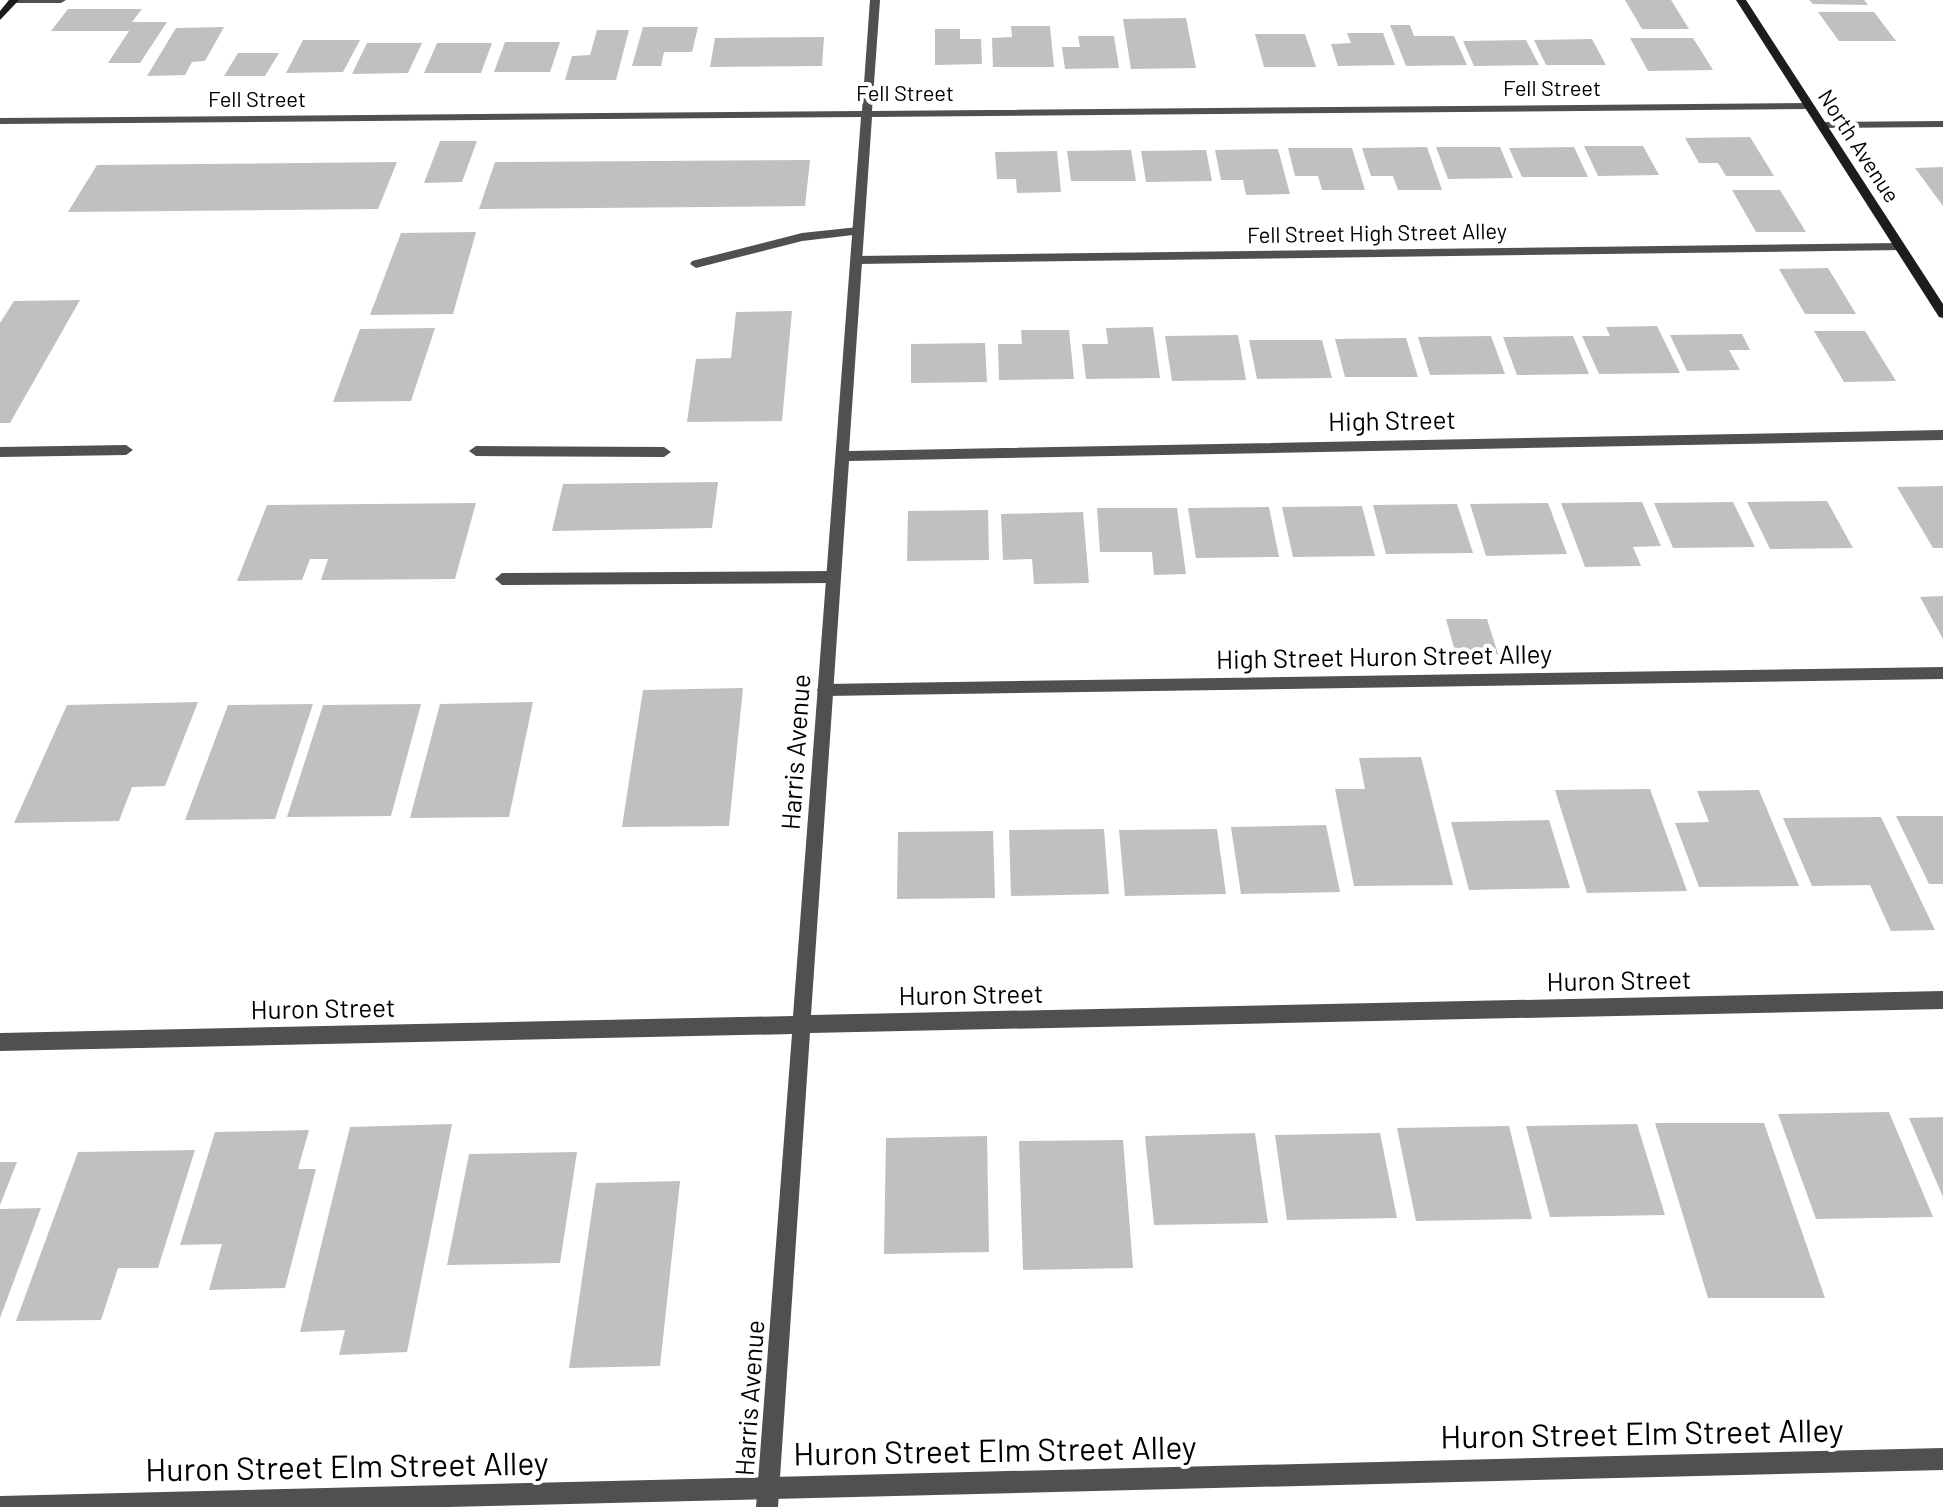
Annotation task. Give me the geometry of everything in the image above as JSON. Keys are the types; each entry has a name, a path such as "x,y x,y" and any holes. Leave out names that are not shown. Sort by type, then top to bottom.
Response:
{"street":[{"path":"0,17 13,0 61,0"},
{"name":"Harris Avenue","path":"767,1498 875,0"},
{"name":"North Avenue","path":"1741,0 1943,314"},
{"name":"Fell Street","path":"0,121 1809,106"},
{"path":"1821,125 1943,124"},
{"path":"696,264 802,237 858,231"},
{"name":"Fell Street High Street Alley","path":"856,260 1899,247"},
{"name":"High Street","path":"842,456 1943,435"},
{"path":"0,452 126,450"},
{"path":"476,451 664,452"},
{"path":"502,579 833,577"},
{"name":"High Street Huron Street Alley","path":"825,690 1943,673"},
{"name":"Huron Street","path":"0,1042 1943,1000"},
{"name":"Huron Street Elm Street Alley","path":"0,1507 767,1498 1943,1459"}],"building":[{"path":"1625,0 1671,0 1689,29 1642,29"},
{"path":"1809,0 1864,0 1868,5 1813,4"},
{"path":"68,9 142,9 132,22 167,22 140,63 108,63 129,31 51,31"},
{"path":"1818,12 1874,12 1896,41 1839,41"},
{"path":"1186,18 1196,68 1131,69 1123,19"},
{"path":"1390,25 1410,25 1414,36 1454,36 1467,65 1406,66"},
{"path":"1011,26 1050,26 1054,67 993,67 992,38 1012,37"},
{"path":"224,27 205,61 192,62 185,75 147,76 176,28"},
{"path":"643,27 698,27 692,52 664,52 661,66 632,66"},
{"path":"935,29 960,29 960,39 981,39 982,64 935,65"},
{"path":"597,30 629,30 616,80 565,80 572,56 590,55"},
{"path":"1347,33 1383,33 1395,65 1338,66 1331,44 1351,43"},
{"path":"1255,34 1305,34 1316,67 1264,67"},
{"path":"1078,36 1114,36 1119,68 1065,69 1062,47 1080,47"},
{"path":"824,37 822,66 710,67 715,38"},
{"path":"1630,38 1693,38 1713,70 1648,71"},
{"path":"1592,39 1606,65 1546,65 1534,40"},
{"path":"303,40 360,40 343,72 286,73"},
{"path":"1526,40 1539,65 1474,66 1463,41"},
{"path":"505,42 560,42 550,72 494,72"},
{"path":"367,43 422,43 408,73 352,74"},
{"path":"437,43 492,43 481,73 424,73"},
{"path":"238,53 279,53 265,76 224,76"},
{"path":"1750,137 1774,176 1726,176 1718,163 1699,163 1685,138"},
{"path":"440,141 477,141 462,182 424,183"},
{"path":"1584,146 1643,146 1659,175 1598,176"},
{"path":"1427,147 1442,190 1398,190 1393,176 1371,176 1362,148"},
{"path":"1436,147 1500,147 1513,178 1448,179"},
{"path":"1574,147 1588,177 1522,177 1509,148"},
{"path":"1288,148 1352,148 1365,190 1322,190 1318,176 1295,176"},
{"path":"1278,149 1290,194 1246,195 1243,180 1221,180 1215,150"},
{"path":"1131,150 1136,181 1071,181 1067,151"},
{"path":"1206,150 1212,181 1146,182 1141,151"},
{"path":"1057,151 1061,192 1017,193 1016,179 997,179 995,152"},
{"path":"810,160 805,206 479,209 495,162"},
{"path":"397,162 378,209 68,212 97,165"},
{"path":"1943,167 1943,206 1915,168"},
{"path":"1732,190 1780,190 1806,232 1756,232"},
{"path":"476,232 453,314 370,315 401,233"},
{"path":"1828,268 1856,314 1805,314 1779,269"},
{"path":"80,300 10,423 0,423 0,323 14,301"},
{"path":"792,311 782,421 687,422 696,359 731,358 736,312"},
{"path":"1657,326 1680,373 1599,374 1582,336 1610,336 1606,327"},
{"path":"1153,327 1160,378 1086,379 1082,344 1108,344 1106,328"},
{"path":"435,328 411,401 333,402 360,329"},
{"path":"1021,330 1069,330 1074,379 999,380 998,344 1022,344"},
{"path":"1814,331 1865,331 1896,381 1844,382"},
{"path":"1742,334 1750,350 1729,350 1740,370 1687,371 1670,335"},
{"path":"1238,335 1246,380 1172,381 1165,336"},
{"path":"1491,336 1505,374 1430,375 1418,337"},
{"path":"1573,336 1589,374 1517,375 1503,337"},
{"path":"1406,338 1418,377 1345,377 1335,339"},
{"path":"1249,340 1322,340 1332,378 1257,379"},
{"path":"985,343 987,382 911,383 911,344"},
{"path":"718,482 712,528 552,531 563,484"},
{"path":"1943,486 1943,548 1933,548 1897,487"},
{"path":"1827,501 1853,548 1770,549 1747,502"},
{"path":"1642,502 1661,546 1633,547 1641,566 1585,567 1561,503"},
{"path":"1733,502 1755,547 1673,548 1654,503"},
{"path":"476,503 455,579 321,580 328,559 310,559 302,580 237,581 267,505"},
{"path":"1548,503 1567,554 1486,556 1470,504"},
{"path":"1457,504 1473,553 1386,554 1373,505"},
{"path":"1362,506 1375,556 1293,557 1282,507"},
{"path":"1269,507 1279,557 1196,558 1188,508"},
{"path":"1097,508 1177,508 1186,574 1154,575 1152,552 1100,552"},
{"path":"988,510 989,560 907,561 908,511"},
{"path":"1083,512 1089,583 1034,584 1032,559 1003,560 1001,514"},
{"path":"1943,596 1943,639 1920,597"},
{"path":"1446,619 1487,619 1498,654 1456,655"},
{"path":"743,688 729,826 622,827 643,690"},
{"path":"198,702 165,786 132,787 119,821 14,823 67,705"},
{"path":"533,702 509,817 410,818 440,704"},
{"path":"313,704 275,819 185,820 228,705"},
{"path":"421,704 391,816 287,817 323,705"},
{"path":"1421,757 1453,885 1354,886 1335,789 1365,789 1359,758"},
{"path":"1650,789 1687,891 1587,893 1555,790"},
{"path":"1759,790 1799,886 1699,887 1675,823 1709,822 1697,791"},
{"path":"1896,816 1943,816 1943,884 1929,884"},
{"path":"1881,817 1935,930 1891,931 1870,885 1812,886 1783,818"},
{"path":"1549,820 1570,888 1469,890 1451,822"},
{"path":"1326,825 1340,892 1241,894 1231,827"},
{"path":"1104,829 1109,894 1011,896 1009,830"},
{"path":"1217,829 1226,894 1125,896 1119,830"},
{"path":"993,831 995,898 897,899 898,832"},
{"path":"1889,1112 1933,1217 1816,1219 1778,1114"},
{"path":"1943,1117 1943,1197 1909,1118"},
{"path":"1655,1123 1764,1123 1825,1298 1708,1298"},
{"path":"452,1124 407,1352 339,1355 345,1330 300,1332 350,1127"},
{"path":"1637,1124 1665,1215 1550,1217 1526,1126"},
{"path":"1509,1126 1532,1219 1416,1221 1397,1128"},
{"path":"309,1130 298,1169 316,1169 285,1288 209,1290 222,1244 180,1245 215,1132"},
{"path":"1255,1133 1268,1223 1154,1225 1145,1136"},
{"path":"1380,1133 1397,1218 1287,1220 1275,1135"},
{"path":"987,1136 989,1252 884,1254 886,1138"},
{"path":"1123,1140 1133,1268 1023,1270 1019,1141"},
{"path":"195,1150 158,1268 118,1268 101,1320 16,1321 78,1152"},
{"path":"577,1152 560,1263 447,1265 469,1154"},
{"path":"0,1162 17,1162 0,1205"},
{"path":"680,1181 660,1366 569,1368 596,1183"},
{"path":"41,1208 0,1318 0,1209"}]}
